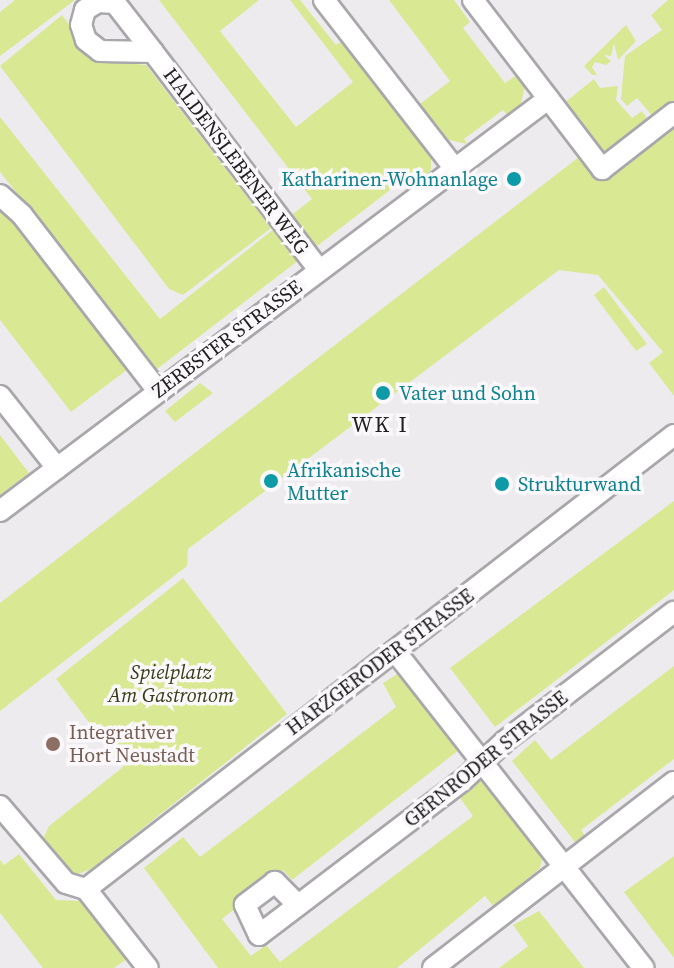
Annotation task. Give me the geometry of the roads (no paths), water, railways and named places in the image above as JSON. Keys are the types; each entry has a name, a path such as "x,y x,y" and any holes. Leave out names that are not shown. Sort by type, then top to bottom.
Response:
{"street":[{"path":"324,0 455,169"},
{"path":"473,0 602,169 674,113"},
{"name":"HALDENSLEBENER WEG","path":"153,52 319,270"},
{"name":"ZERBSTER STRASSE","path":"0,511 548,99"},
{"path":"0,195 22,215 158,391"},
{"path":"0,396 57,468"},
{"name":"HARZGERODER STRASSE","path":"86,889 671,443"},
{"name":"GERNRODER STRASSE","path":"298,905 674,612"},
{"path":"395,651 644,968"},
{"path":"433,968 674,782"},
{"path":"0,806 66,883 86,889 148,968"}],"place":[{"name":"Katharinen-Wohnanlage","path":"514,179"},
{"name":"Vater und Sohn","path":"383,393"},
{"name":"Afrikanische Mutter","path":"271,481"},
{"name":"Strukturwand","path":"502,484"},
{"name":"Integrativer Hort Neustadt","path":"53,744"}],"district":[{"name":"WK I","path":"380,425"}],"park label":[{"name":"Spielplatz Am Gastronom","path":"171,684"}]}
